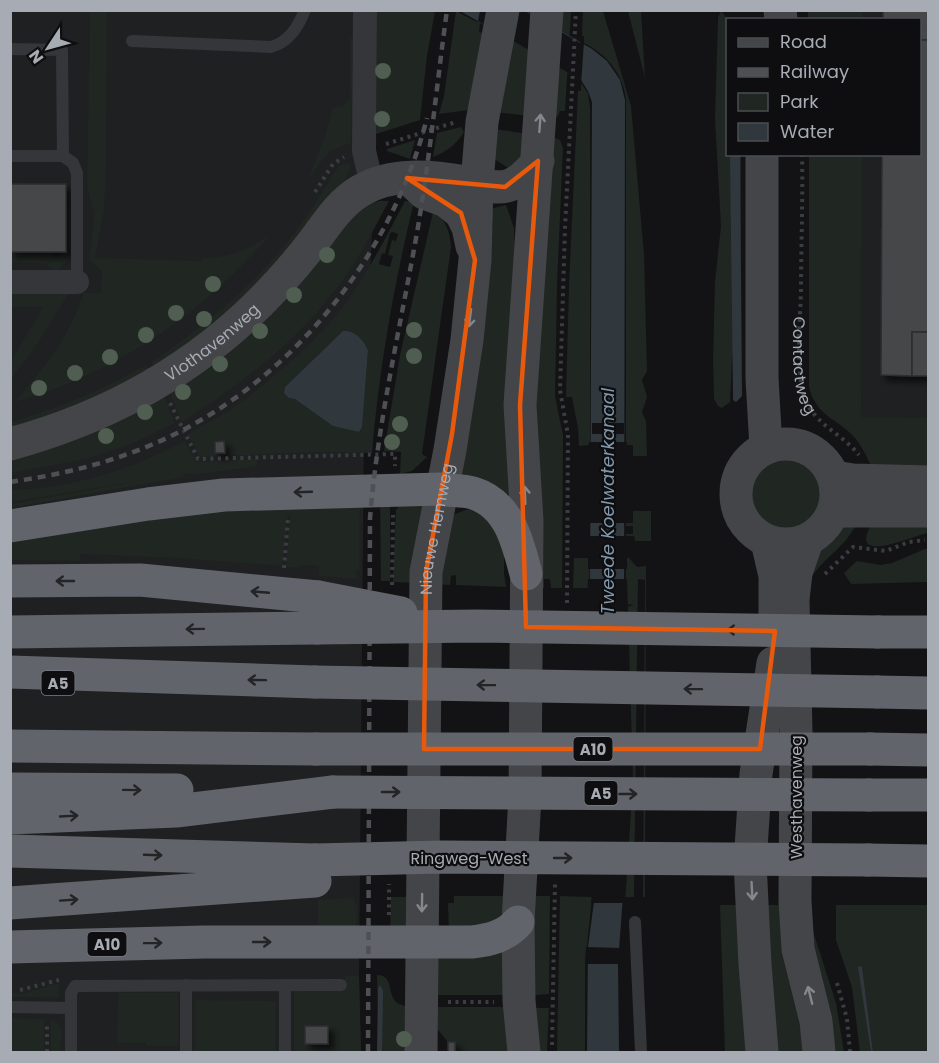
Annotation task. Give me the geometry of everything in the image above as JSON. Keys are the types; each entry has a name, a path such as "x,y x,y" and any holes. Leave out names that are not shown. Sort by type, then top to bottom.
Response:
{"highway":[{"path":"10,526 148,504 224,495 441,489 471,493 494,504 509,523 518,543 526,574"},
{"path":"10,581 140,580 317,613 477,627 928,632"},
{"path":"10,632 317,613"},
{"name":"A5","path":"10,672 315,682 928,693"},
{"name":"A5","path":"10,690 106,676"},
{"name":"A10","path":"10,746 928,750"},
{"name":"A5","path":"10,789 928,795"},
{"name":"A5","path":"10,818 177,811 333,792"},
{"name":"Ringweg-West","path":"10,851 315,871 442,857 928,861"},
{"path":"10,903 315,871"},
{"name":"A10","path":"10,947 204,942 472,942 502,935 518,922"}],"main road":[{"path":"524,1053 519,1001 518,922 525,796 526,521 520,405 547,17"},
{"name":"Nieuwe Hemweg","path":"424,1029 422,942 426,572 450,450 467,340 476,260 491,185 482,122 500,21"},
{"path":"762,156 762,378 778,446"},
{"name":"Contactweg","path":"778,446 784,419 781,377 781,156"},
{"path":"491,185 520,180 538,161"},
{"name":"Vlothavenweg","path":"10,444 81,422 129,399 193,359 233,329 285,276 340,206 361,190 392,179 407,178 445,178 491,185"},
{"path":"407,178 424,193 446,201 461,213 468,227 476,260"},
{"path":"491,185 520,208 528,286"},
{"path":"778,446 802,446 822,458 834,477 837,488 834,511 823,528 807,541 780,545 767,541 746,525 739,513 736,501 738,482 746,464 755,455 778,446"},
{"path":"834,477 867,496 928,511"},
{"path":"834,511 867,496 928,482"},
{"name":"Westhavenweg","path":"762,1053 750,862 756,774 773,672 775,576 767,541"},
{"name":"Westhavenweg","path":"807,541 796,573 793,599 796,743 795,901 798,949 816,1021 819,1053"}],"street":[{"path":"365,10 364,151 374,184"},
{"path":"10,282 77,282"}],"lane":[{"path":"132,42 271,47 283,42 293,32 305,10"},
{"path":"10,49 62,50 63,156"},
{"path":"10,156 63,156 73,163 77,173 77,282"},
{"path":"635,922 641,1053"},
{"path":"285,985 285,1053"},
{"path":"70,1053 71,993 75,986 341,985"},
{"path":"186,986 186,1053"},
{"path":"10,1007 71,1008"}],"path":[{"path":"567,605 568,435 560,390 565,228 576,10"},
{"name":"Contactweg","path":"802,156 800,381 808,406 860,456 867,496"},
{"path":"159,382 198,459 395,454"},
{"path":"818,581 853,547 863,526 867,496"},
{"path":"284,569 289,515"},
{"path":"853,547 886,550 928,539"},
{"path":"552,1053 555,882"},
{"path":"21,990 62,979"},
{"path":"424,1029 519,1001 553,1001"},
{"path":"47,1007 47,1053"}],"highlighted area":[{"path":"538,161 520,405 526,627 775,631 760,749 424,749 426,572 452,434 475,260 461,213 407,178 505,187"}],"shaded area":[{"path":"10,11 377,11 376,135 364,426 359,976 361,1052 11,1052"},
{"path":"816,11 928,11 928,439 877,439 826,397 820,156 921,156 921,18 817,18"}],"green space":[{"path":"90,11 107,11 106,176 104,211 95,258 202,261 203,258 239,252 271,234 217,290 156,337 88,375 15,402 64,337 83,293 101,293 102,271 89,258 95,210 92,209 87,184"},
{"path":"377,11 435,11 420,120 376,134"},
{"path":"456,11 487,26 480,23 479,32 485,33 469,110 439,114 444,96"},
{"path":"516,11 538,11 529,116 495,112"},
{"path":"554,11 571,11 565,111 560,111 554,118"},
{"path":"583,11 603,11 631,106 644,254 647,371 642,380 647,397 642,412 646,421 647,456 633,456 633,445 626,445 626,99 621,81 612,65 600,53 584,43"},
{"path":"628,11 641,11 645,78"},
{"path":"721,11 726,18 726,156 741,156 740,296 732,359 730,402 722,408 714,399 713,359 715,282 721,226 715,119 718,18"},
{"path":"808,11 862,11 862,18 808,18"},
{"path":"350,38 353,38 351,143 329,153 306,185 325,136 333,107 343,106 350,98"},
{"path":"581,83 588,93 590,108 590,445 579,446 572,397 566,397 578,91 581,91"},
{"path":"461,127 464,132 458,141 433,157 437,133"},
{"path":"494,129 529,134 518,164 510,169 494,159"},
{"path":"548,135 560,140 563,148 555,396 563,435 562,588 551,588 550,579 544,579 544,588 538,588 533,444"},
{"path":"415,140 410,159 387,151 387,149"},
{"path":"809,156 862,156 861,417 928,418 928,476 872,467 856,439 815,403 809,387"},
{"path":"350,162 350,169 345,180 270,276 156,371 151,362 210,319 264,269 307,216 339,166"},
{"path":"379,201 389,201 354,264 323,305 287,343 247,377 182,422 169,392 340,226 369,205"},
{"path":"405,201 414,202 388,327 372,453 325,452 221,456 224,453 224,441 215,442 216,456 200,457 188,434 243,401 312,341 337,314 356,288","holes":["390,233 398,234 396,241 392,240 388,255 393,256 390,267 379,264 382,253 385,254","340,333 368,351 362,427 359,432 333,426 284,393 285,387"]},
{"path":"506,205 514,228 520,504 455,480 482,211"},
{"path":"434,208 446,226 451,247 422,454 427,457 412,471 400,474 401,452 384,451 400,355"},
{"path":"66,209 69,209 69,258 59,269 53,269 45,263 11,263 11,252 52,252 52,258 61,258"},
{"path":"11,293 69,293 30,355 11,378 11,361 43,307 11,307"},
{"path":"146,365 151,374 11,433 11,422 80,398"},
{"path":"163,393 175,423 131,444 86,459 11,473 10,456"},
{"path":"185,441 196,462 257,459 257,466 191,475 190,473 183,474 184,477 11,508 11,504 140,481 11,502 11,490 57,486 101,476 143,461"},
{"path":"787,455 803,458 816,467 825,480 828,496 825,512 816,525 803,534 787,537 771,534 758,525 749,512 746,496 749,480 758,467 771,458"},
{"path":"390,498 390,581 381,581 380,499"},
{"path":"398,498 428,498 420,583 393,582"},
{"path":"360,499 359,570 356,570 356,579 319,576 319,566 286,567 290,516 288,515 282,566 179,558 80,554 80,561 11,560 11,535 59,525"},
{"path":"468,509 489,519 504,552 506,587 456,585 456,575 451,576 450,585 432,584 448,520 455,514"},
{"path":"633,511 651,511 651,541 635,541 634,536 626,536 626,534 633,534 633,526 626,526 626,523 633,523"},
{"path":"928,518 928,533 883,546 869,544 866,539 873,520"},
{"path":"857,523 852,532 810,579 814,549 840,527"},
{"path":"928,549 928,582 851,584 844,573 857,561 881,565 892,563"},
{"path":"574,558 590,558 589,588 573,588"},
{"path":"626,558 629,558 637,567 646,566 645,897 643,897 645,580 638,579 634,897 625,897 626,607 634,605 626,604"},
{"path":"454,896 513,896 501,915 494,921 480,928 449,935 448,903 454,903"},
{"path":"528,896 550,896 549,994 526,996"},
{"path":"560,896 592,897 585,964 585,1052 557,1052"},
{"path":"391,897 415,897 415,934 390,934"},
{"path":"354,898 354,905 357,905 356,934 318,929 318,900"},
{"path":"720,905 747,905 752,1052 725,1052"},
{"path":"758,905 789,905 813,1052 774,1052"},
{"path":"836,905 928,905 928,1052 873,1052 862,966 859,967 871,1052 860,1052 852,987 836,940"},
{"path":"811,925 836,1003 844,1052 828,1052"},
{"path":"503,947 512,995 429,995 429,950"},
{"path":"377,975 386,979 395,1001 401,1005 414,1007 413,1052 382,1052"},
{"path":"345,976 359,976 361,1052 294,1052 294,990 345,990"},
{"path":"59,983 59,998 11,997 11,993 21,994"},
{"path":"118,993 178,993 178,1046 117,1043"},
{"path":"195,1000 276,1001 275,1052 195,1052"},
{"path":"429,1007 512,1007 517,1052 455,1052 455,1042 448,1042 429,1019"},
{"path":"527,1008 549,1008 547,1052 532,1052"},
{"path":"11,1018 44,1019 44,1052 11,1052"},
{"path":"51,1019 56,1021 61,1028 61,1052 51,1052"}],"water":[{"name":"Tweede Koelwaterkanaal","path":"460,11 526,11 592,49 607,61 620,80 625,100 624,616 627,841 618,963 619,1052 587,1052 588,947 605,819 604,730 590,602 592,102 581,80"},
{"path":"730,156 740,156 742,396 736,402 733,400"},
{"path":"343,331 352,332 359,337 368,351 362,427 359,432 333,426 284,393 285,387"},
{"path":"862,966 873,1052 871,1052 858,967"},
{"path":"380,985 383,991 382,1052 377,1052 378,988"}],"pier":[{"path":"480,11 525,11 580,43 581,40 584,42 581,85 579,79 478,21"},
{"path":"592,423 624,423 624,434 592,434"},
{"path":"589,442 627,442 627,523 588,523"},
{"path":"588,536 627,536 627,569 588,569"},
{"path":"588,579 627,579 633,780 625,903 591,903 602,819 602,780 601,730 587,602"},
{"path":"586,947 621,948 620,964 585,964"}],"building":[{"path":"883,10 928,10 928,40 921,40 921,18 883,18"},
{"path":"921,40 928,40 928,332 912,332 912,376 881,375 882,156 921,156"},
{"path":"10,184 66,184 66,252 10,252"},
{"path":"912,332 928,332 928,376 912,376"},
{"path":"224,441 225,453 215,453 215,442"},
{"path":"305,1026 328,1026 328,1044 305,1044"},
{"path":"448,1042 455,1042 455,1052 448,1052"}],"railway":[{"path":"368,1052 370,518 384,408 422,200 447,10"},
{"path":"10,482 82,468 151,445 200,420 246,390 289,354 326,313 360,268 388,221 410,170 427,118"}]}
